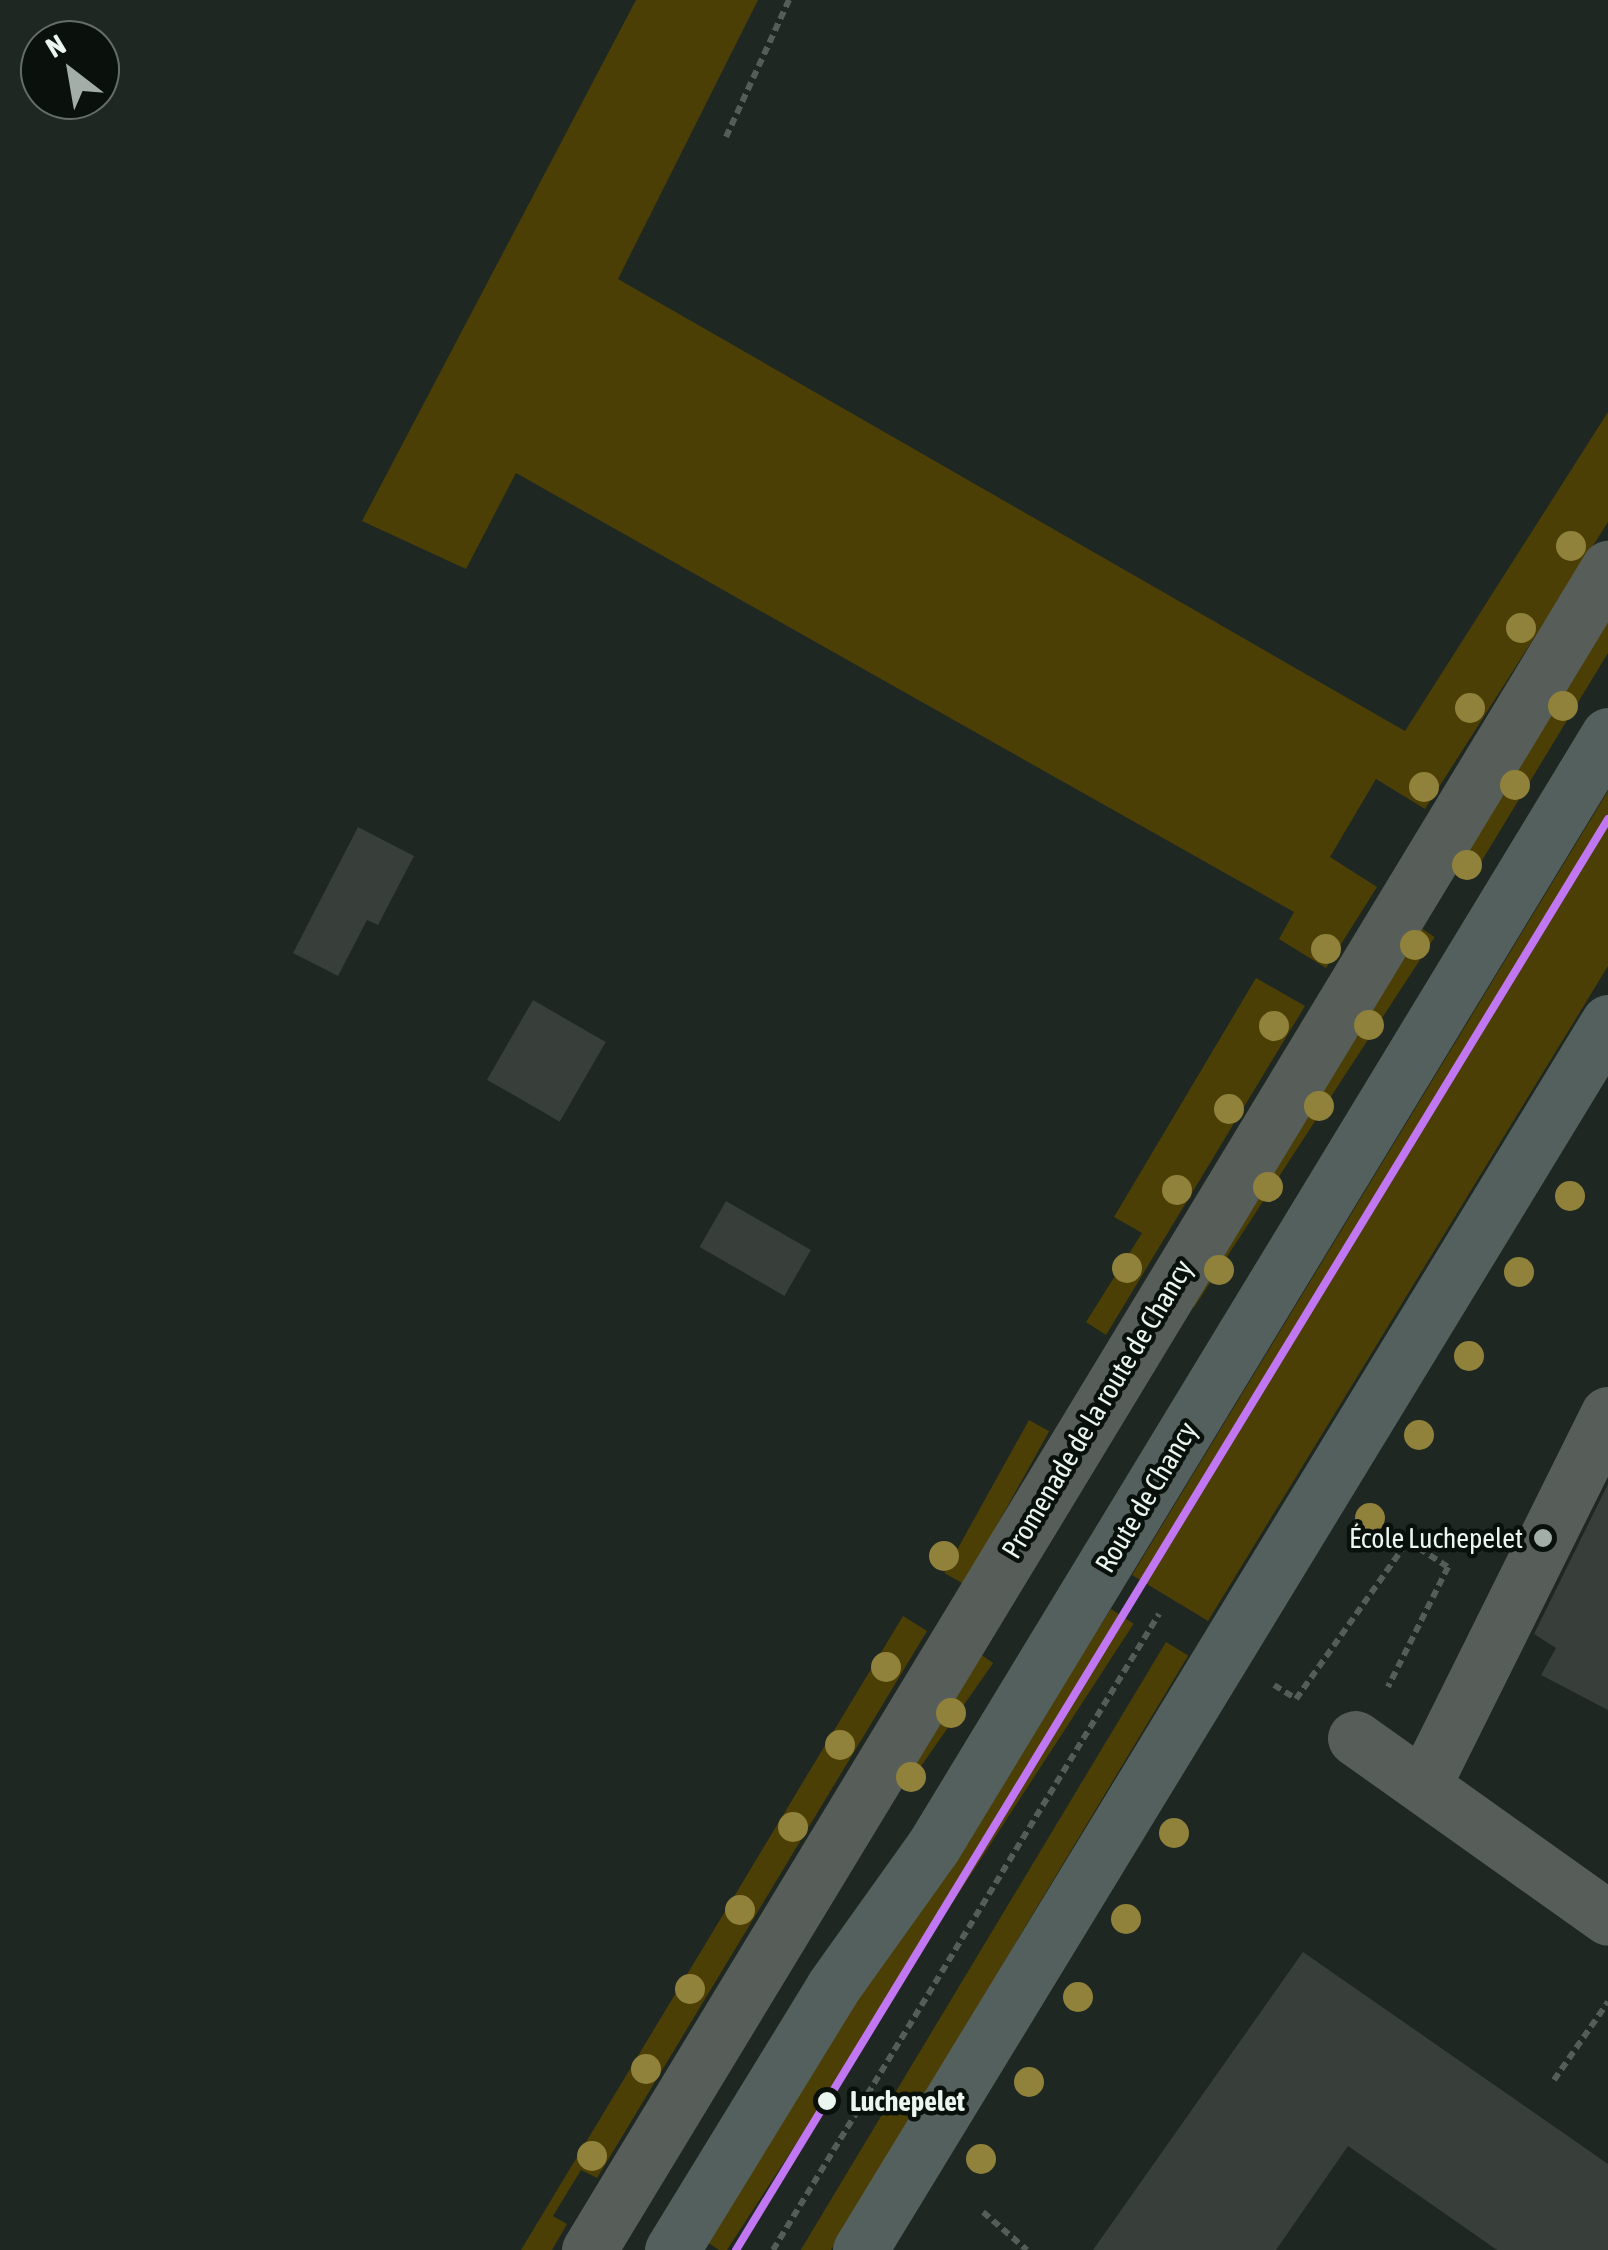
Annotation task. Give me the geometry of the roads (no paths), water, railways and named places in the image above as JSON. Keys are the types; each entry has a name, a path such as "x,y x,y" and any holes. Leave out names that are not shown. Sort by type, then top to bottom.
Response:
{"main road":[{"name":"Route de Chancy","path":"672,2250 833,1987 933,1847 1608,735"},
{"path":"860,2250 1608,1022"}],"street":[{"name":"Promenade de la route de Chancy","path":"588,2250 1608,568"},
{"path":"1424,1784 1608,1414"},
{"path":"1355,1738 1608,1918"}],"place":[{"name":"École Luchepelet","path":"1543,1538"},
{"name":"Luchepelet","path":"827,2101"}]}
